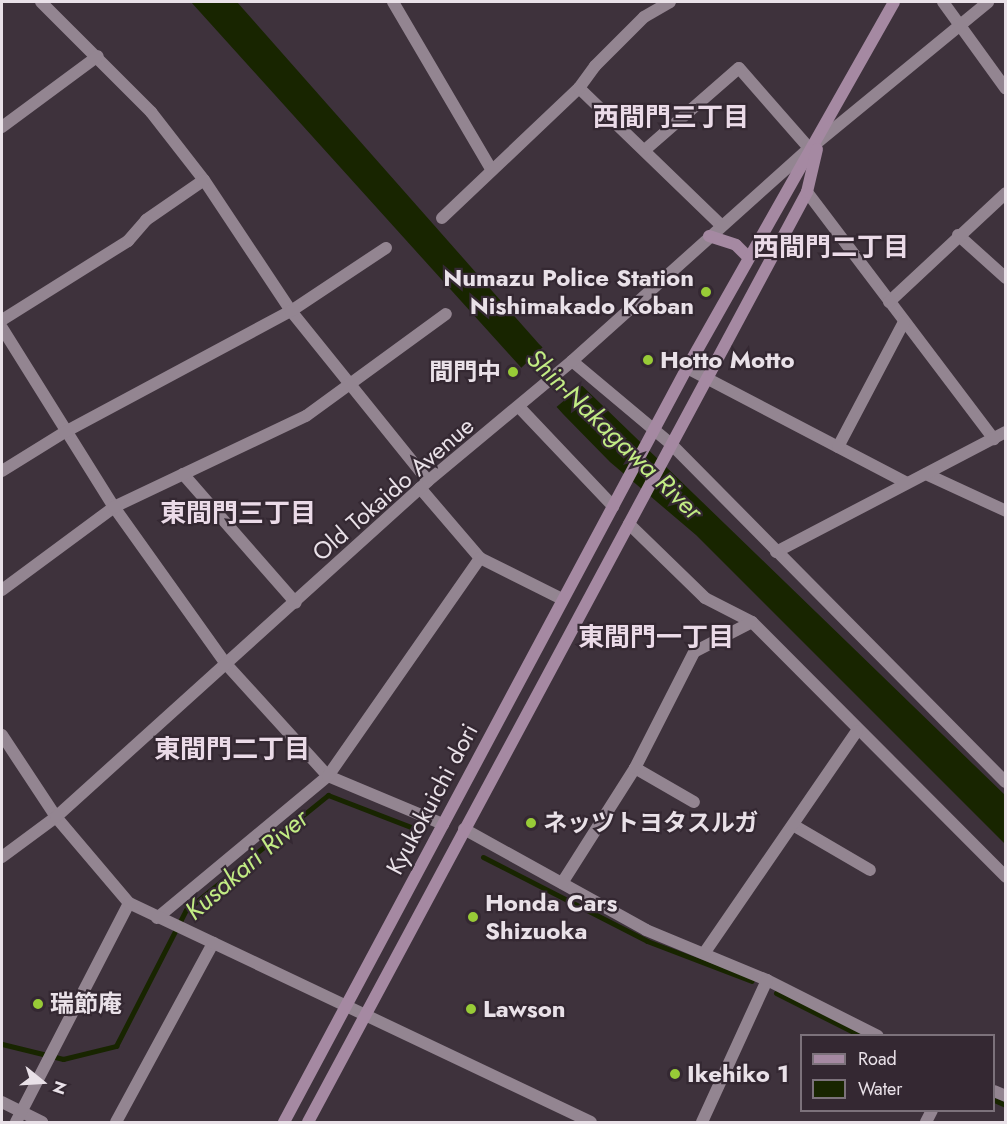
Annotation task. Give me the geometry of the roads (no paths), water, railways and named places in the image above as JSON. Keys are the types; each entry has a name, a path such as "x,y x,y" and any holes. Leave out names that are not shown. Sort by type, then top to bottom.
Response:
{"main road":[{"path":"814,144 894,2"},
{"name":"Kyukokuichi dori","path":"308,1122 807,192 814,144"},
{"name":"Kyukokuichi dori","path":"284,1122 562,598 687,368 814,144"},
{"path":"709,236 736,244 749,258"}],"street":[{"path":"41,2 98,56 151,112 204,180 291,311 480,558 562,598"},
{"path":"393,2 491,169"},
{"path":"441,218 579,88 594,66 644,17 670,2"},
{"path":"943,2 962,23 1005,89"},
{"name":"Old Tokaido Avenue","path":"2,857 56,817 296,603 424,485 535,394 814,144 988,2"},
{"path":"2,127 98,56"},
{"path":"646,149 739,68 814,144"},
{"path":"579,88 646,149 721,225"},
{"path":"2,320 128,241 146,220 204,180"},
{"path":"807,192 994,438"},
{"path":"889,302 1005,193"},
{"path":"958,235 1005,278"},
{"path":"2,471 65,432 291,311 386,248"},
{"path":"2,590 114,507 306,416 446,314"},
{"path":"838,447 904,322"},
{"path":"2,328 114,507 226,664 328,776 443,824"},
{"path":"572,361 672,445 1005,782"},
{"path":"687,368 907,483"},
{"path":"519,407 616,501"},
{"path":"776,552 1005,432"},
{"path":"183,474 296,603"},
{"path":"926,474 1005,511"},
{"path":"631,518 705,598 752,622 857,731 1005,877"},
{"path":"157,918 328,776 480,558"},
{"path":"562,883 635,768 694,652 752,622"},
{"path":"705,952 857,731"},
{"path":"2,735 56,817 129,903 591,1122"},
{"path":"635,768 694,802"},
{"path":"793,825 870,870"},
{"path":"464,829 646,930 705,952 767,980 876,1034"},
{"path":"19,1117 129,903"},
{"path":"116,1122 213,943"},
{"path":"702,1122 767,980"},
{"path":"2,1102 19,1117 42,1122"}],"water":[{"name":"Shin-Nakagawa River","path":"191,2 237,2 539,344 1005,795 1005,844 696,535 610,462 563,414"}],"waterway":[{"name":"Kusakari River","path":"2,1044 63,1059 116,1046 186,910 328,795 416,829"},
{"name":"Kusakari River","path":"483,857 647,941 752,981"},
{"name":"Kusakari River","path":"776,993 857,1034"},
{"path":"995,1100 1006,1105"}],"place":[{"name":"Numazu Police Station Nishimakado Koban","path":"706,292"},
{"name":"Hotto Motto","path":"648,360"},
{"name":"間門中","path":"513,372"},
{"name":"ネッツトヨタスルガ","path":"531,823"},
{"name":"Honda Cars Shizuoka","path":"473,917"},
{"name":"瑞節庵","path":"38,1004"},
{"name":"Lawson","path":"471,1009"},
{"name":"Ikehiko 1","path":"675,1074"}],"district":[{"name":"西間門三丁目","path":"671,118"},
{"name":"西間門二丁目","path":"831,248"},
{"name":"東間門三丁目","path":"238,514"},
{"name":"東間門一丁目","path":"656,638"},
{"name":"東間門二丁目","path":"232,750"}]}
